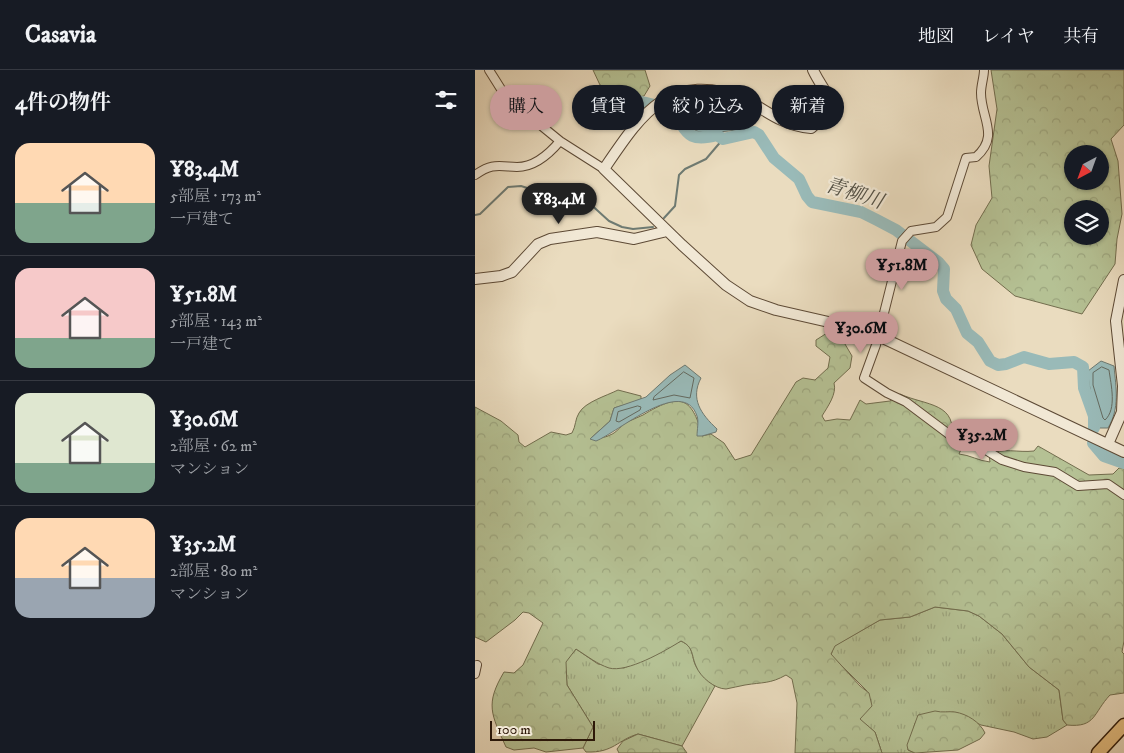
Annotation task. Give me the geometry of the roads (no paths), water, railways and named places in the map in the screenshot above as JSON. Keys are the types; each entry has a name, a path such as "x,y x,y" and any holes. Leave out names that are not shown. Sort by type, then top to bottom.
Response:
{"main road":[{"path":"1098,753 1124,725"},
{"path":"1108,753 1124,736"}],"street":[{"path":"489,70 506,97 560,141 604,169 726,285 750,301 776,310 868,331 1124,452"},
{"path":"604,169 655,99 669,89 683,84 707,83 733,92 778,119 796,126 811,128 822,119 829,106 826,90 813,70"},
{"path":"984,70 981,93 989,133 988,141 976,157 966,158 947,217 936,227 915,228 904,238 879,336 864,378 887,393 906,402 954,438 1024,468 1055,472 1071,484 1108,484 1124,496"},
{"path":"475,175 493,165 519,167 533,163 549,153 560,141"},
{"path":"475,279 501,276 512,272 538,244 550,239 597,232 634,239 666,230"},
{"path":"1108,444 1122,412 1123,386 1116,321 1124,280"},
{"path":"475,674 477,665"}],"water":[{"path":"695,130 737,130 711,133"},
{"path":"1101,361 1114,366 1116,405 1108,428 1098,428 1088,378 1088,371"},
{"path":"685,365 701,378 697,399 706,418 717,429 716,432 697,436 697,416 690,405 678,401 649,410 596,441 590,439 610,421 614,408 646,397 670,375"}],"waterway":[{"name":"青柳川","path":"644,102 669,110 675,115 686,131 696,137 717,135 723,139 754,132 759,135 774,158 799,179 812,202 861,212 896,230 938,262 944,269 943,291 946,299 956,309 967,333 978,342 990,361 998,365 1024,357 1049,364 1074,362 1083,367 1084,388 1094,416 1094,428"},
{"path":"664,218 675,206 679,175 685,169 706,159 723,139"},
{"path":"475,215 480,214 508,187 521,186 562,199 587,201 609,221 622,227 633,229 653,227"},
{"name":"青柳川","path":"1093,443 1104,456 1124,463"}]}
